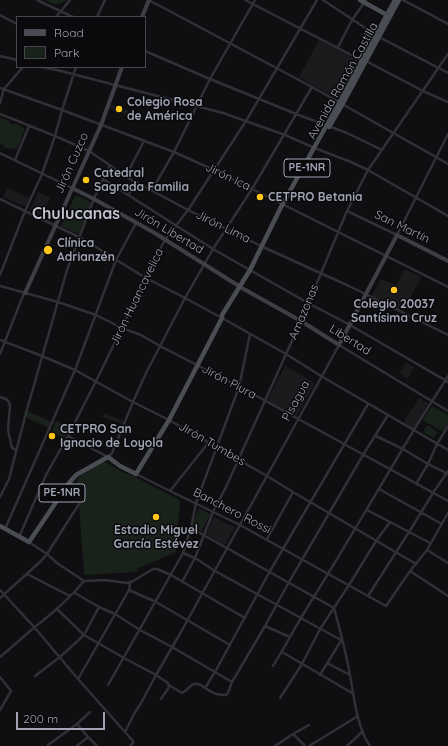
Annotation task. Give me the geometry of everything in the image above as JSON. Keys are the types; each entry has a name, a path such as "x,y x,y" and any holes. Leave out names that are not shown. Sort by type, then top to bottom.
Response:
{"main road":[{"name":"Avenida Ramón Castilla","path":"389,15 395,0"},
{"name":"Avenida Ramón Castilla","path":"136,474 169,420 222,318 251,271 262,246 284,205 341,104 377,36 399,0"},
{"path":"363,1 389,15"},
{"name":"Banchero Rossi","path":"108,457 120,466 136,474"},
{"name":"PE-1NR","path":"29,542 76,475 108,457"},
{"path":"0,533 2,528 29,542"}],"street":[{"path":"37,0 71,16"},
{"path":"57,16 70,0"},
{"path":"98,16 106,0"},
{"path":"142,16 148,0 277,68 448,164"},
{"path":"245,0 423,91 448,102"},
{"path":"152,190 174,152 210,79 255,0"},
{"name":"Jirón Huancavelica","path":"19,537 46,475 96,381 122,328 144,277 165,240 188,210 246,120 317,0"},
{"path":"323,0 377,36 448,73"},
{"path":"403,0 448,24"},
{"path":"338,47 363,1"},
{"path":"0,15 16,23"},
{"path":"146,51 296,114 347,132 382,150"},
{"name":"Amazonas","path":"182,582 195,558 213,512 226,487 286,354 347,211 368,170 448,54"},
{"path":"0,56 16,60"},
{"path":"0,102 4,89 22,68"},
{"path":"47,68 246,120 368,170 448,216"},
{"path":"0,275 25,210 42,174 56,136 62,110 76,68"},
{"name":"Jirón Cuzco","path":"0,354 25,293 100,125 122,68"},
{"name":"Jirón Ica","path":"0,88 174,152 214,170 448,287"},
{"path":"108,457 112,453 133,402 185,298 213,249 252,189 312,88"},
{"name":"Jirón Lima","path":"0,114 56,136 88,151 126,176 188,210 366,294 448,335"},
{"path":"15,160 29,126"},
{"name":"Pisagua","path":"125,732 350,325 448,134"},
{"path":"126,176 144,141"},
{"name":"Jirón Libertad","path":"0,153 94,199 136,222 241,287"},
{"path":"0,497 9,478 67,270 94,199 110,165"},
{"path":"103,179 213,249 447,381"},
{"path":"128,195 137,182"},
{"path":"0,199 79,237 144,277 286,354 368,404 448,450"},
{"name":"San Martín","path":"347,211 448,261"},
{"path":"2,528 75,370 116,260 136,222"},
{"name":"Jirón Piura","path":"0,286 96,314 264,400 448,501"},
{"name":"Libertad","path":"241,287 448,411"},
{"path":"108,685 184,553 196,503 239,387 250,334"},
{"name":"Jirón Tumbes","path":"0,340 75,370 169,420 416,564"},
{"path":"273,666 431,402 447,381 448,376"},
{"path":"0,397 9,402 8,430 12,448 17,450"},
{"path":"205,688 270,571 368,404"},
{"path":"57,609 84,635 156,675 182,693 192,685 198,684 210,692 226,695 289,582 388,415"},
{"path":"416,484 448,426"},
{"name":"Banchero Rossi","path":"68,436 108,457"},
{"path":"368,596 447,473 376,436"},
{"path":"170,491 209,442"},
{"name":"Banchero Rossi","path":"136,474 240,525 386,606 410,571"},
{"path":"379,490 442,524"},
{"path":"266,539 293,492"},
{"path":"0,598 47,554 79,504"},
{"path":"367,510 430,543"},
{"path":"448,513 427,550 410,571 448,596"},
{"path":"280,698 302,664 320,629 376,541 390,522"},
{"path":"191,528 228,547 334,608 362,732 370,746"},
{"path":"29,542 84,581 105,580 130,583 155,568 171,575 245,618"},
{"path":"427,550 448,563"},
{"path":"184,553 341,640"},
{"path":"27,574 70,596"},
{"path":"0,657 75,593 84,581"},
{"path":"78,679 129,590 130,583"},
{"path":"0,590 35,628 137,746"},
{"path":"129,590 156,602 230,645"},
{"path":"75,593 115,614 140,630 232,682"},
{"path":"35,676 60,657 84,635 100,607"},
{"path":"265,626 290,637"},
{"path":"320,675 341,640"},
{"path":"282,652 352,693"},
{"path":"327,663 350,675"},
{"path":"0,677 11,691 0,710"},
{"path":"161,699 169,685"},
{"path":"48,746 90,712"},
{"path":"309,746 358,716"},
{"path":"77,724 95,745"},
{"path":"275,746 309,725"},
{"path":"347,746 362,732"},
{"path":"293,734 305,746"},
{"path":"76,746 88,737"},
{"path":"130,746 134,742"}],"shaded area":[{"path":"319,40 358,60 338,100 299,77"},
{"name":"Colegio Rosa de América","path":"111,104 129,111 127,115 109,108"},
{"path":"7,188 30,198 26,205 23,206 3,197"},
{"path":"38,192 50,198 43,216 30,209"},
{"name":"Colegio 20037 Santísima Cruz","path":"405,269 421,277 403,312 371,296 381,279 396,285"},
{"path":"406,362 414,367 408,379 400,373"},
{"path":"285,366 315,383 296,417 267,401"},
{"path":"419,398 428,404 413,429 403,423"},
{"path":"104,413 123,421 122,424 102,417"},
{"path":"214,517 235,527 225,545 206,534"}],"green space":[{"path":"45,0 66,0 60,4 53,4"},
{"path":"0,117 10,121 10,123 14,123 24,128 21,141 17,149 5,148 0,143"},
{"path":"77,195 92,203 79,234 61,226 75,196"},
{"path":"432,406 448,415 448,423 443,432 423,420"},
{"path":"27,411 52,422 49,428 25,417"},
{"path":"56,421 71,428 64,439 51,432"},
{"path":"427,425 438,432 434,438 423,432"},
{"path":"104,461 126,474 129,473 180,500 176,552 137,569 137,572 84,575 77,478"},
{"path":"198,509 210,514 201,532 192,527"}],"place":[{"name":"Colegio Rosa de América","path":"119,109"},
{"name":"Catedral Sagrada Familia","path":"86,180"},
{"name":"CETPRO Betania","path":"260,197"},
{"name":"Clínica Adrianzén","path":"48,250"},
{"name":"Colegio 20037 Santísima Cruz","path":"394,290"},
{"name":"CETPRO San Ignacio de Loyola","path":"52,436"},
{"name":"Estadio Miguel García Estévez","path":"156,517"}],"district":[{"name":"Chulucanas","path":"76,214"}]}
